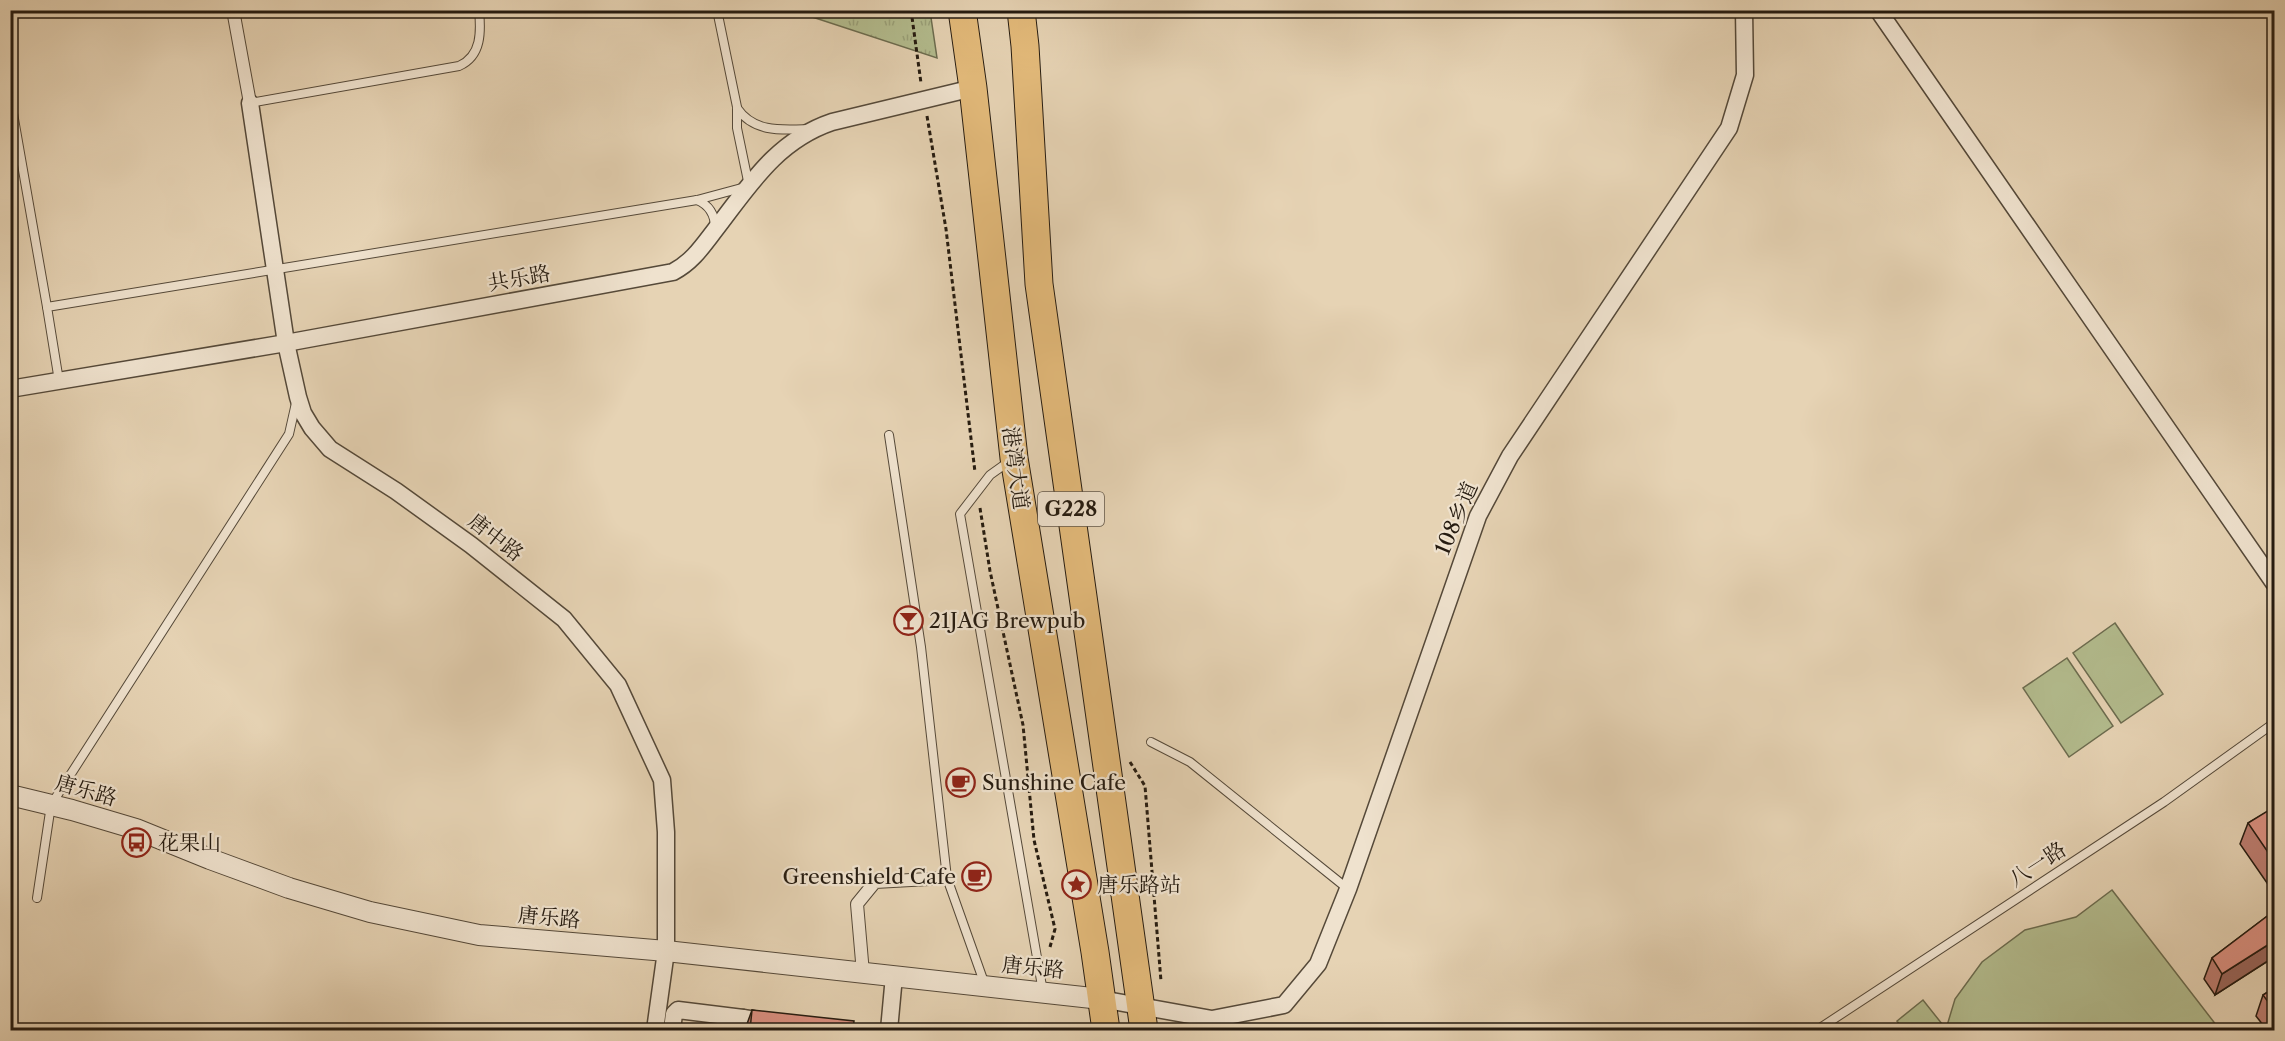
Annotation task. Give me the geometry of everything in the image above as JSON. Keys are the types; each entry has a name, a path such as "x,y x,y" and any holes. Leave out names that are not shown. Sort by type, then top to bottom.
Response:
{"highway":[{"name":"港湾大道","path":"962,10 973,88 1014,458 1106,1030"},
{"name":"G228","path":"1021,10 1039,284 1149,1015"}],"street":[{"path":"233,10 250,103"},
{"name":"108乡道","path":"1101,999 1149,1015 1215,1024 1284,1005 1318,964 1348,889 1478,516 1510,456 1729,128 1745,75 1744,10"},
{"path":"1878,10 2274,583"},
{"name":"共乐路","path":"10,389 286,343 673,272 694,258 769,161 782,149 814,128 973,88"},
{"name":"唐中路","path":"250,103 286,343 298,397 303,413 312,428 330,448 396,491 471,545 564,619 618,685 662,780 666,832 666,951 655,1030"},
{"name":"唐乐路","path":"10,795 136,829 290,888 370,912 479,935 666,951 1101,999"},
{"path":"863,973 857,904 875,882 947,878"},
{"path":"889,1030 894,975"},
{"path":"672,1030 674,1014 678,1010 741,1024 787,1024"}],"lane":[{"path":"250,103 459,66 470,58 480,39 479,10"},
{"path":"48,307 697,200 749,186 717,10"},
{"path":"10,96 59,381"},
{"path":"736,107 748,121 762,128 814,128"},
{"path":"697,200 711,212 715,222 714,231"},
{"path":"37,898 51,805 289,434 298,397"},
{"path":"889,435 921,647 947,878 985,986"},
{"path":"1014,458 990,475 960,514 1043,992"},
{"name":"八一路","path":"1817,1030 2164,802 2274,723"},
{"path":"1151,742 1190,762 1348,889"}],"path":[{"path":"1128,759 1145,786 1149,1015"}],"green space":[{"path":"794,11 930,11 937,58"},
{"path":"2115,623 2163,694 2121,723 2073,653"},
{"path":"2067,658 2113,726 2069,757 2023,688"},
{"path":"2112,890 2220,1030 1904,1030 1897,1021 1923,1000 1946,1029 1955,999 1982,962 2025,930 2076,917"}],"building":[{"path":"2274,807 2274,861 2248,823"},
{"path":"2274,911 2274,941 2222,974 2212,958"},
{"path":"2274,988 2274,1010 2263,995"},
{"path":"752,1010 854,1021 853,1030 750,1030"}],"place":[{"name":"21JAG Brewpub","path":"908,620"},
{"name":"Sunshine Cafe","path":"961,782"},
{"name":"花果山","path":"137,842"},
{"name":"Greenshield Cafe","path":"977,876"},
{"name":"唐乐路站","path":"1076,884"}]}
